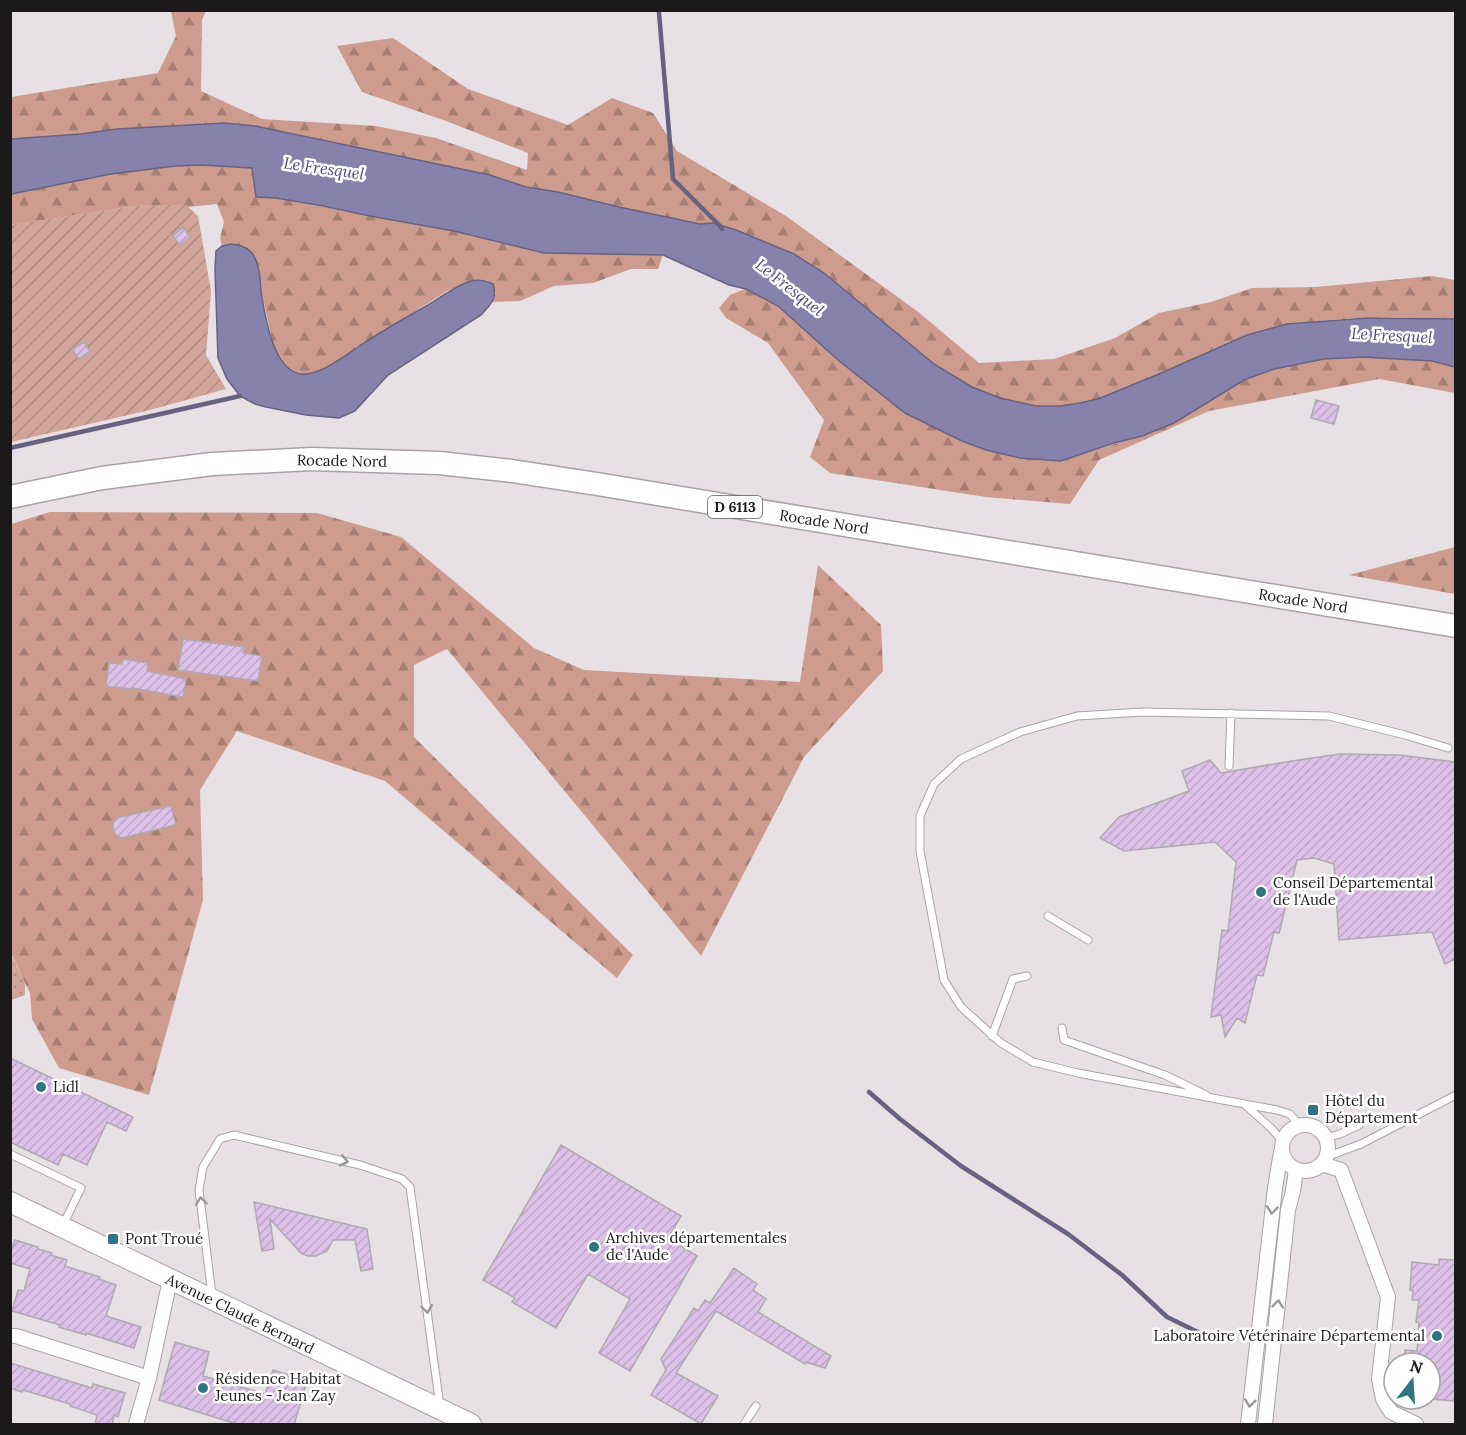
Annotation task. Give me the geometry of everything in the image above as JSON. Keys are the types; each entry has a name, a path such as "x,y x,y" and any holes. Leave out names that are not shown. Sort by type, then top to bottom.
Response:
{"main road":[{"name":"Rocade Nord","path":"10,497 102,478 212,464 312,459 440,463 597,484 1455,626"}],"street":[{"path":"1248,1425 1275,1188 1282,1147 1289,1131 1299,1125 1315,1127 1326,1138 1328,1144 1324,1160 1310,1171 1296,1170 1289,1166 1284,1160 1282,1147"},
{"path":"1324,1160 1341,1170 1388,1297 1387,1351"},
{"path":"1265,1425 1288,1210 1296,1170"},
{"name":"Avenue Claude Bernard","path":"10,1202 471,1425"},
{"path":"136,1425 149,1378 170,1280"},
{"path":"10,1336 149,1378"},
{"path":"1382,1374 1379,1378 1382,1394"},
{"path":"1390,1411 1416,1425"}],"lane":[{"path":"1299,1125 1290,1114 1078,1073 1033,1062 992,1036 960,1007 944,980 920,851 920,816 934,784 962,759 1020,732 1077,717 1143,712 1329,717 1448,748"},
{"path":"1229,766 1231,713"},
{"path":"1047,916 1088,940"},
{"path":"992,1036 1013,979 1027,976"},
{"path":"1062,1028 1064,1040 1165,1075 1217,1099"},
{"path":"1324,1160 1361,1144 1455,1095"},
{"path":"1244,1104 1272,1129 1282,1147"},
{"path":"1326,1138 1359,1125"},
{"path":"213,1300 200,1190 203,1167 220,1139 234,1135 360,1165 402,1179 410,1187 440,1410"},
{"path":"10,1154 81,1188 62,1227"},
{"path":"744,1425 756,1406"}],"shaded area":[{"path":"143,205 186,205 198,216 211,291 206,355 226,389 150,410 11,442 10,225"},
{"path":"10,953 25,982 25,995 11,1000"}],"green space":[{"path":"171,11 206,11 202,20 201,91 262,119 376,126 436,138 527,170 528,153 362,92 337,46 393,38 468,89 568,125 612,98 653,113 677,151 786,216 917,311 979,363 1054,359 1115,338 1159,313 1211,302 1252,288 1316,287 1432,276 1455,280 1455,319 1392,317 1299,323 1229,342 1098,399 1052,407 1036,406 1000,398 972,387 933,364 824,273 700,224 526,187 490,175 286,132 225,123 117,129 11,139 11,97 158,73 176,36"},
{"path":"200,165 253,168 256,197 276,198 454,231 544,253 663,255 658,269 631,269 593,283 554,286 520,301 493,302 496,292 470,281 447,291 335,362 311,374 298,374 284,364 274,349 262,294 231,244 222,246 220,238 224,222 217,204 189,207 143,205 11,225 10,194 111,174"},
{"path":"745,289 778,306 838,360 905,413 962,441 986,450 1020,458 1061,461 1121,442 1141,427 1253,370 1340,352 1455,361 1455,393 1379,379 1209,411 1099,460 1070,504 986,497 830,473 810,457 824,420 768,343 726,318 719,308 730,295"},
{"path":"50,512 317,513 401,537 534,648 584,670 800,682 818,565 881,625 883,671 804,757 701,956 447,649 414,665 414,737 633,955 617,978 385,781 237,731 200,790 203,900 149,1095 59,1068 32,1019 30,993 11,953 11,524"},
{"path":"1455,547 1455,594 1349,575"}],"water":[{"name":"Le Fresquel","path":"225,123 255,126 490,175 526,187 700,224 713,223 736,230 794,254 824,273 934,364 972,387 1000,398 1036,406 1060,406 1098,399 1247,335 1287,324 1368,318 1455,319 1455,367 1432,361 1363,357 1324,359 1274,369 1244,380 1174,423 1142,436 1061,461 1020,458 986,450 962,441 905,413 838,360 778,306 746,289 729,285 663,255 544,253 454,231 323,206 256,197 252,168 175,166 111,174 11,194 11,139 117,129"},
{"path":"231,244 247,248 254,256 259,271 268,326 276,351 290,370 300,374 315,372 332,364 466,283 480,280 493,284 494,298 481,315 388,375 355,411 339,418 306,415 266,407 240,396 227,379 218,358 216,251 222,246"}],"building":[{"path":"183,227 190,237 180,245 173,236"},
{"path":"84,342 90,351 79,359 72,349"},
{"path":"1316,400 1339,406 1334,424 1311,418"},
{"path":"183,639 244,647 243,653 262,656 258,681 178,670"},
{"path":"123,659 148,663 147,671 186,679 183,697 106,686 109,663 122,664"},
{"name":"Conseil Départemental de l'Aude","path":"1340,754 1399,755 1455,762 1455,959 1445,964 1432,932 1339,940 1334,864 1314,858 1297,860 1279,933 1274,932 1263,976 1257,975 1245,1023 1237,1018 1225,1037 1221,1015 1211,1017 1222,930 1228,931 1236,862 1215,842 1124,851 1100,838 1119,817 1189,791 1182,771 1210,760 1221,773"},
{"path":"171,806 176,825 121,838 113,829 116,818"},
{"name":"Lidl","path":"10,1058 133,1117 126,1131 107,1122 87,1165 63,1154 58,1165 10,1142"},
{"name":"Archives départementales de l'Aude","path":"561,1145 681,1216 668,1238 697,1256 630,1371 599,1353 630,1299 588,1274 556,1328 512,1302 515,1298 483,1280"},
{"path":"254,1202 367,1229 373,1269 361,1271 355,1240 333,1240 327,1251 316,1256 308,1256 301,1253 270,1219 274,1249 262,1251"},
{"path":"15,1240 67,1260 65,1266 100,1277 99,1279 116,1285 106,1316 141,1327 134,1348 12,1311 18,1290 24,1291 30,1269 10,1263 10,1254"},
{"name":"Laboratoire Vétérinaire Départemental","path":"1439,1259 1455,1260 1455,1401 1442,1400 1442,1351 1417,1351 1419,1323 1416,1322 1419,1300 1412,1300 1413,1291 1410,1290 1412,1262 1439,1265"},
{"path":"734,1268 757,1284 753,1290 766,1299 758,1312 831,1356 825,1368 806,1362 805,1364 716,1311 676,1373 718,1396 701,1424 651,1395 666,1370 661,1359 694,1308 698,1311 705,1300 710,1303"},
{"name":"Résidence Habitat Jeunes - Jean Zay","path":"175,1342 209,1352 203,1376 265,1394 273,1370 307,1381 294,1425 240,1425 159,1400"},
{"path":"10,1363 92,1388 93,1384 125,1393 118,1417 114,1415 112,1425 95,1425 97,1415 70,1406 70,1404 10,1388"}],"waterway":[{"path":"659,13 673,179 722,229"},
{"path":"10,448 240,396"},
{"path":"869,1092 961,1166 1068,1234 1122,1275 1167,1317 1206,1336"}],"place":[{"name":"Conseil Départemental de l'Aude","path":"1261,892"},
{"name":"Lidl","path":"41,1087"},
{"name":"Hôtel du Département","path":"1313,1110"},
{"name":"Pont Troué","path":"113,1239"},
{"name":"Archives départementales de l'Aude","path":"594,1247"},
{"name":"Laboratoire Vétérinaire Départemental","path":"1437,1336"},
{"name":"Résidence Habitat Jeunes - Jean Zay","path":"203,1388"}]}
